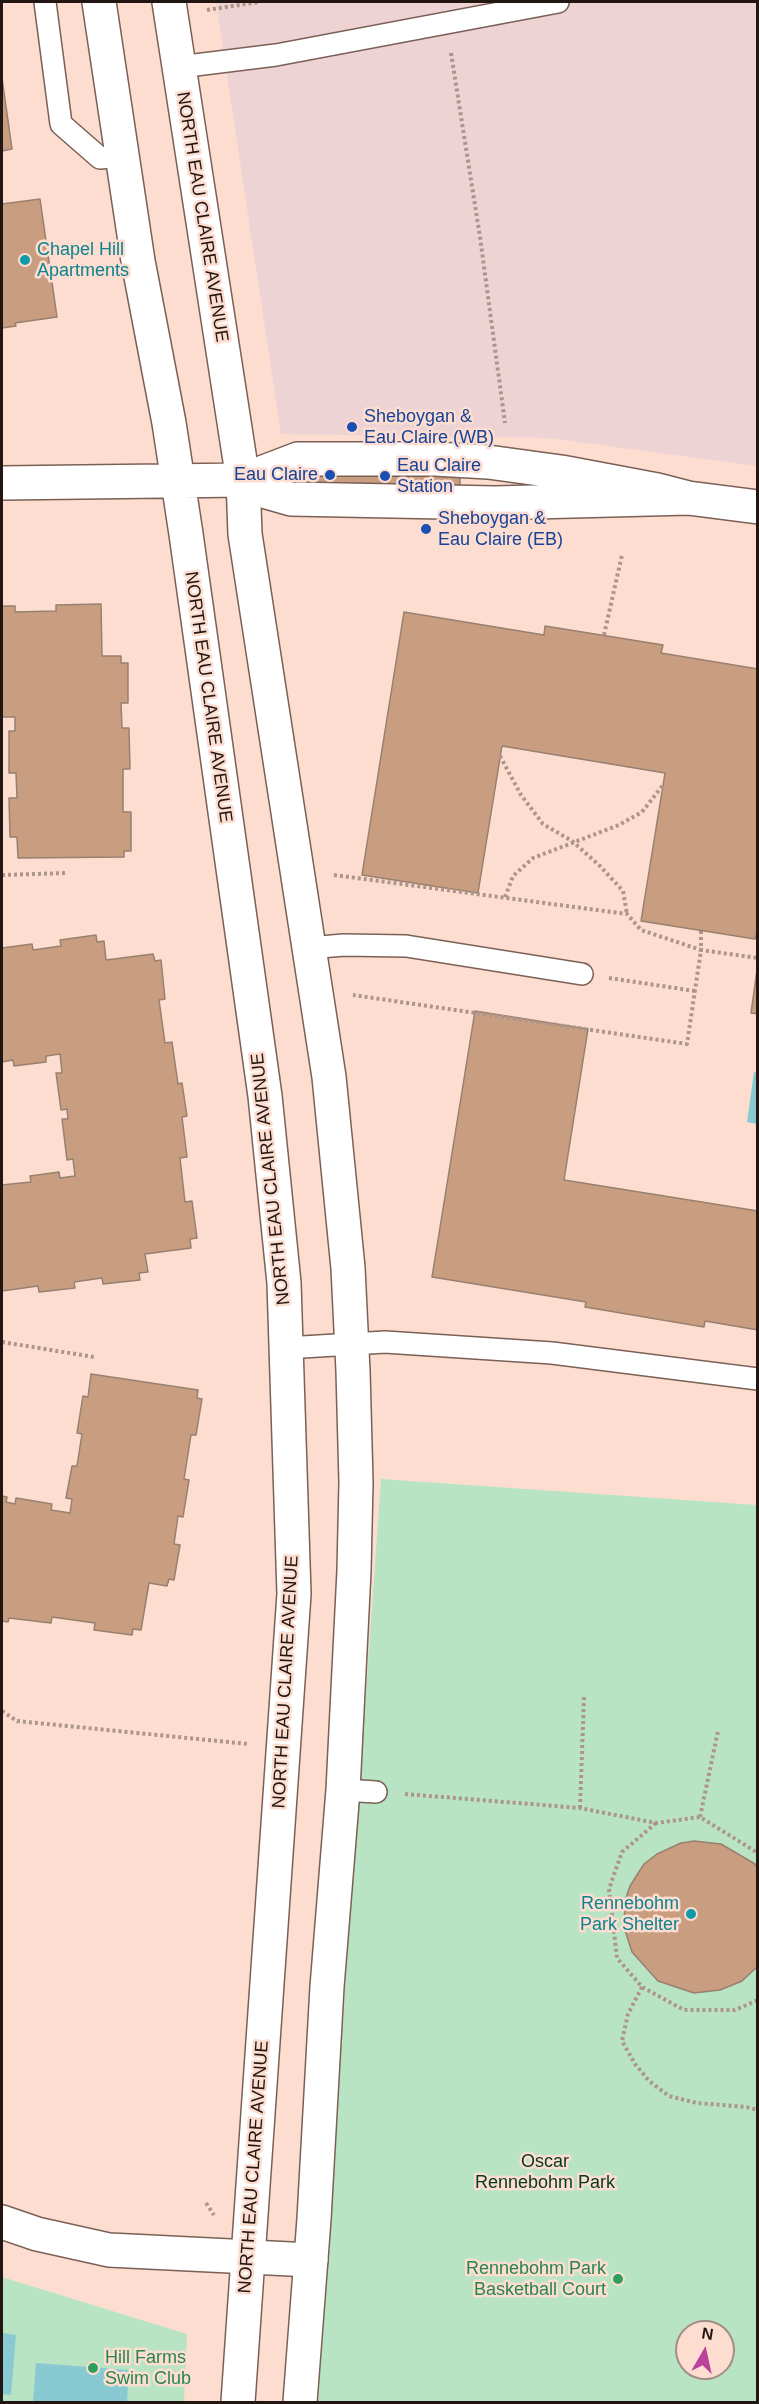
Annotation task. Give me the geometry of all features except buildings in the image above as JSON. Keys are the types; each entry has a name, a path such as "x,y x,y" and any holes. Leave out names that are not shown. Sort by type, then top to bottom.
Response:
{"street":[{"name":"NORTH EAU CLAIRE AVENUE","path":"99,2 138,261 169,423 265,1096 282,1252 294,1594 238,2403"},
{"name":"NORTH EAU CLAIRE AVENUE","path":"170,2 243,480 246,534 329,1077 348,1268 355,1493 343,1790 327,1987 300,2403"},
{"path":"2,483 243,480 298,459 435,459 488,462 561,472 688,498 758,507"},
{"path":"243,480 263,491 291,499 495,503 688,498"},
{"path":"2,2222 38,2234 109,2250 311,2260"}],"lane":[{"path":"45,2 61,124 100,158 122,156"},
{"path":"179,67 276,55 558,2"},
{"path":"308,948 344,945 406,946 582,974"},
{"path":"286,1348 386,1342 552,1353 758,1379"},
{"path":"343,1790 376,1791"}],"path":[{"path":"203,10 259,2"},
{"path":"446,23 480,237 505,423"},
{"path":"604,635 622,555"},
{"path":"500,756 521,795 543,824 572,841 623,891 627,914 641,930 701,950 758,958"},
{"path":"505,897 513,876 533,858 572,841 619,825 642,812 663,785"},
{"path":"2,875 67,873"},
{"path":"334,875 627,914"},
{"path":"352,994 687,1044 701,950 701,931"},
{"path":"582,974 695,991"},
{"path":"2,1342 94,1357"},
{"path":"580,1808 584,1697"},
{"path":"2,1711 17,1721 248,1744"},
{"path":"700,1817 718,1731"},
{"path":"376,1791 580,1808 656,1823 700,1817 758,1853"},
{"path":"656,1823 622,1852 609,1889 616,1958 642,1987 684,2010 735,2010 758,2000"},
{"path":"642,1987 628,2014 622,2042 635,2064 649,2081 669,2096 697,2103 758,2110"},
{"path":"206,2203 215,2215"}],"shaded area":[{"path":"216,2 757,2 757,466 548,438 281,434"}],"green space":[{"name":"Oscar Rennebohm Park","path":"381,1479 757,1505 757,2402 316,2402"},
{"name":"Hill Farms Swim Club","path":"2,2277 187,2334 184,2402 2,2402"}],"water":[{"path":"754,1072 757,1073 757,1124 747,1122"},
{"path":"2,2333 16,2335 11,2395 2,2394"},
{"path":"36,2363 129,2370 127,2402 33,2402"}],"place":[{"name":"Chapel Hill Apartments","path":"25,260"},
{"name":"Sheboygan & Eau Claire (WB)","path":"352,427"},
{"name":"Eau Claire","path":"330,475"},
{"name":"Eau Claire Station","path":"385,476"},
{"name":"Sheboygan & Eau Claire (EB)","path":"426,529"},
{"name":"Rennebohm Park Shelter","path":"691,1914"},
{"name":"Rennebohm Park Basketball Court","path":"618,2279"},
{"name":"Hill Farms Swim Club","path":"93,2368"}]}
